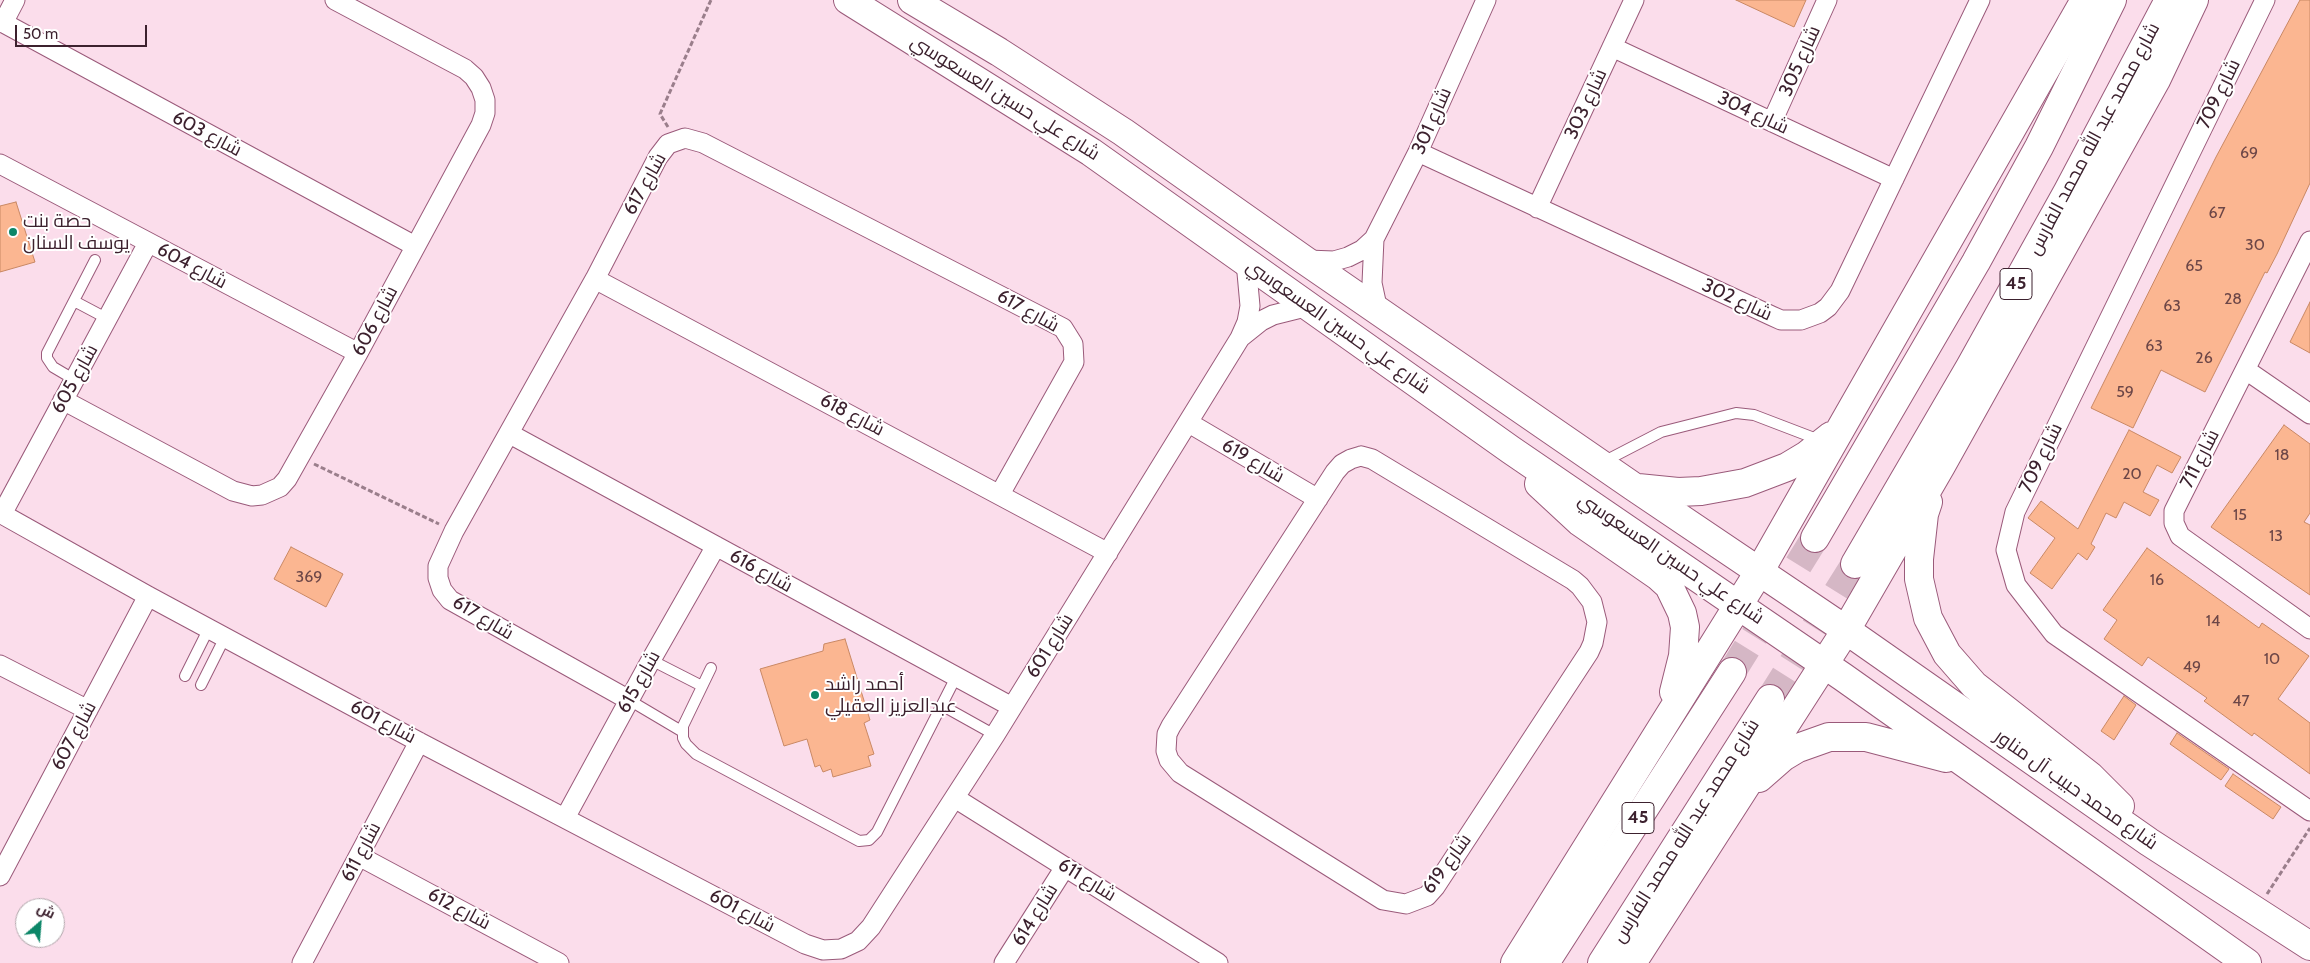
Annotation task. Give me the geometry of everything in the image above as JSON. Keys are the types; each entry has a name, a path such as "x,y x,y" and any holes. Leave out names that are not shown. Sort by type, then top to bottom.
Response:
{"street":[{"path":"2,22 15,0"},
{"name":"شارع 606","path":"63,400 233,491 243,494 262,495 276,489 287,479 358,353 414,246 481,125 484,113 484,100 481,88 474,77 465,69 335,0"},
{"name":"شارع علي حسين العسعوسي","path":"848,0 1091,152 1511,450 1824,663"},
{"name":"شارع علي حسين العسعوسي","path":"912,0 999,52 1124,132 1378,311 1846,630"},
{"name":"شارع 301","path":"1303,259 1318,262 1348,257 1362,250 1374,240 1418,152 1486,0"},
{"name":"شارع 303","path":"1537,208 1634,0"},
{"name":"شارع 305","path":"1772,122 1827,0"},
{"name":"شارع 302","path":"1418,152 1781,320 1801,320 1820,313 1835,300 1980,0"},
{"path":"1515,963 1759,572 1833,434 2086,0"},
{"name":"45","path":"1815,538 1976,262 2044,138 2112,0"},
{"name":"شارع محمد عبد الله محمد الفارس","path":"1855,564 1970,367 2068,191 2169,0"},
{"path":"1632,963 1731,806 1846,630 1941,466 2156,80 2194,0"},
{"path":"2156,80 2212,0"},
{"name":"شارع 709","path":"2265,0 2015,512 2006,550 2016,585 2054,634 2310,811"},
{"name":"شارع 603","path":"2,22 414,246"},
{"name":"شارع 304","path":"1612,47 1894,179"},
{"name":"شارع 617","path":"628,700 450,600 442,590 438,578 438,566 454,532 595,279 658,157 668,144 676,140 694,139 703,143 1063,328 1073,344 1074,362 1000,494"},
{"name":"شارع 604","path":"0,164 358,353"},
{"name":"شارع 301","path":"1374,240 1372,283 1378,311"},
{"name":"شارع 711","path":"2310,241 2174,511 2174,523 2180,536 2310,629"},
{"name":"شارع 605","path":"1,514 148,243"},
{"name":"شارع 601","path":"1,514 148,596 419,742 805,944 823,950 841,949 858,941 871,927 995,735 1240,338 1247,322 1250,306 1246,262"},
{"name":"شارع 618","path":"595,279 1108,553"},
{"name":"شارع 601","path":"1240,338 1261,321 1273,315 1309,306"},
{"path":"2246,370 2310,414"},
{"name":"شارع 619","path":"1189,423 1318,498"},
{"name":"شارع 616","path":"510,434 1012,707"},
{"path":"1634,487 1678,492 1724,488 1774,473 1807,455 1833,434"},
{"path":"1511,450 1542,489 1600,537 1658,576 1677,599 1684,622 1686,642 1667,719"},
{"name":"شارع 619","path":"1361,456 1372,459 1573,580 1587,594 1595,611 1596,632 1588,652 1436,887 1427,896 1406,904 1383,900 1180,773 1169,760 1166,751 1165,742 1171,726 1318,498 1342,464 1350,459 1361,456"},
{"path":"1941,466 1924,514 1919,559 1922,599 1936,637 1960,670 1974,684 2090,776 2117,802 2149,842"},
{"name":"شارع 615","path":"565,818 650,660 716,546"},
{"name":"شارع 607","path":"2,869 148,596"},
{"name":"شارع محمد حبيب آل مناور","path":"1846,630 2149,842 2310,946"},
{"path":"1824,663 2248,963"},
{"path":"0,665 88,710"},
{"name":"45","path":"1545,963 1732,672"},
{"name":"شارع محمد عبد الله محمد الفارس","path":"1602,963 1770,699"},
{"path":"1731,806 1783,757 1798,748 1829,737 1866,737 1966,763"},
{"name":"شارع 611","path":"302,963 419,742"},
{"name":"شارع 611","path":"955,798 1216,962"},
{"name":"شارع 612","path":"359,856 560,963"},
{"name":"شارع 614","path":"1004,963 1066,867"}],"lane":[{"path":"75,380 52,366 47,358 49,349 95,260"},
{"path":"74,301 108,319"},
{"path":"1600,464 1662,432 1736,413 1754,415 1833,434"},
{"path":"185,676 217,633"},
{"path":"201,685 217,633"},
{"path":"650,660 702,686"},
{"path":"710,668 683,726 682,732 686,744 696,754 853,839 865,842 877,832 943,706 956,677"},
{"path":"628,700 682,732"},
{"path":"943,706 995,735"}],"path":[{"path":"676,140 660,114 711,0"},
{"path":"300,457 454,532"},
{"path":"2256,910 2310,828"}],"building":[{"path":"1736,0 1806,0 1794,27"},
{"path":"2300,0 2310,0 2310,183 2277,254 2267,273 2265,272 2205,392 2161,370 2133,428 2091,408 2216,157"},
{"name":"حصة بنت يوسف السنان","path":"16,202 35,262 0,272 0,206"},
{"path":"2310,302 2310,353 2290,342"},
{"path":"2284,425 2310,444 2310,513 2304,522 2310,525 2310,595 2211,527"},
{"path":"2129,430 2181,457 2172,473 2157,465 2143,492 2159,500 2150,516 2124,502 2116,518 2106,513 2091,544 2095,547 2087,560 2078,553 2052,589 2030,573 2055,538 2028,518 2041,501 2078,529"},
{"path":"291,547 343,574 326,607 274,579"},
{"path":"2147,548 2259,628 2262,623 2309,656 2278,699 2310,723 2310,774 2254,733 2252,736 2204,701 2207,698 2148,657 2142,666 2104,639 2117,620 2103,610"},
{"name":"أحمد راشد عبدالعزيز العقيلي","path":"845,639 870,720 864,723 874,754 868,756 871,766 833,777 831,769 823,772 820,765 815,767 807,739 784,746 760,669 823,651 824,644"},
{"path":"2124,696 2136,705 2114,740 2101,731"},
{"path":"2177,733 2229,769 2221,780 2170,744"},
{"path":"2233,774 2281,807 2273,819 2225,786"}],"tunnel":[{"path":"1732,672 1815,538"},
{"path":"1770,699 1855,564"}],"place":[{"name":"حصة بنت يوسف السنان","path":"13,232"},
{"name":"أحمد راشد عبدالعزيز العقيلي","path":"815,695"}]}
